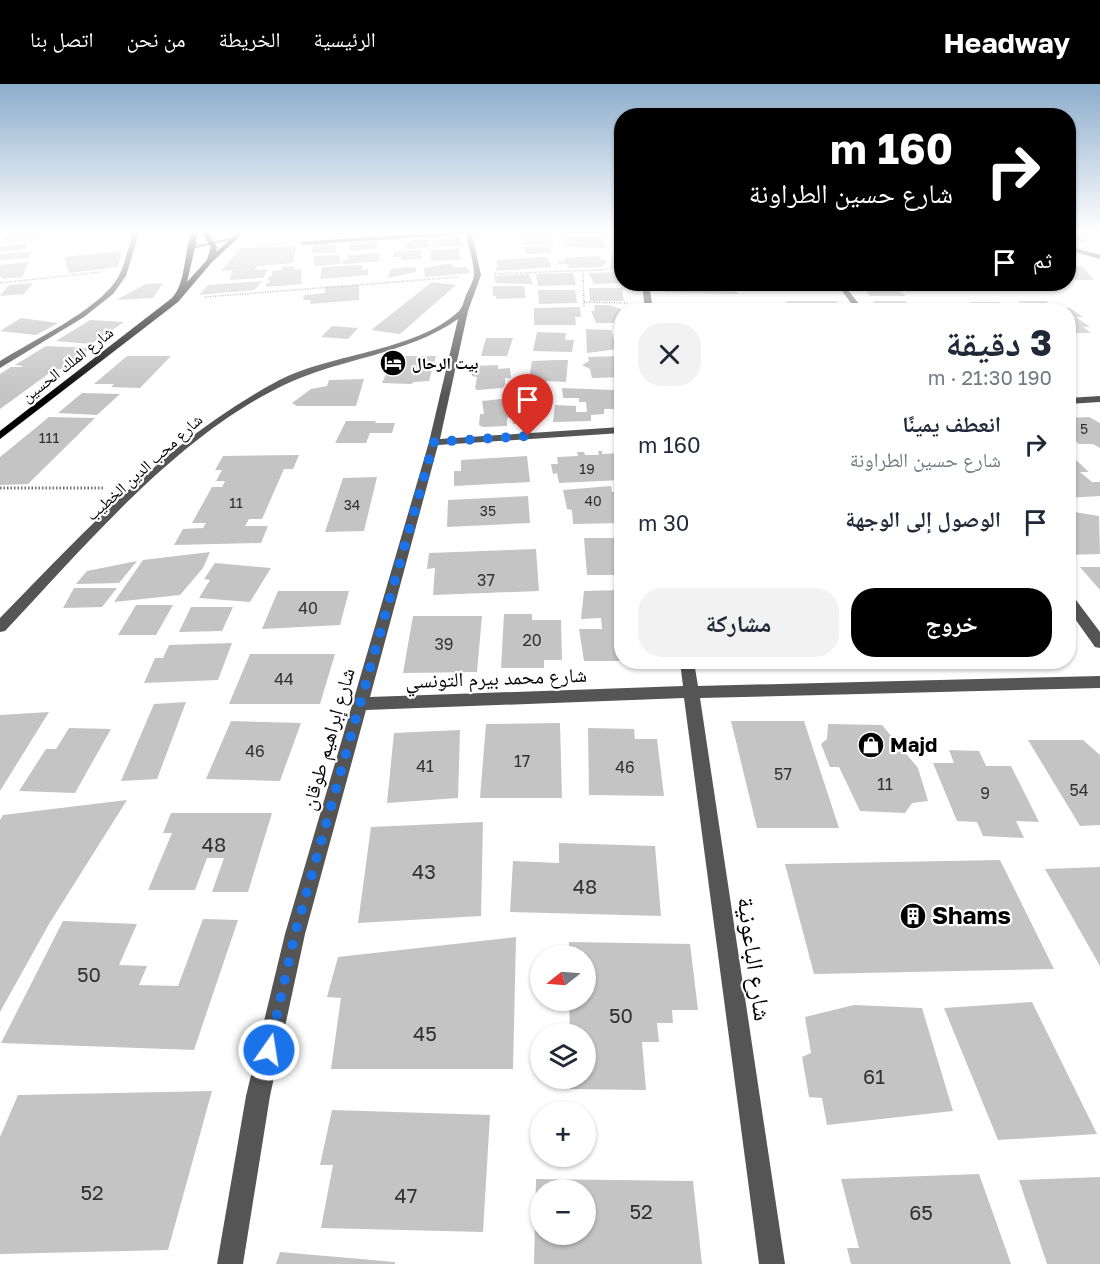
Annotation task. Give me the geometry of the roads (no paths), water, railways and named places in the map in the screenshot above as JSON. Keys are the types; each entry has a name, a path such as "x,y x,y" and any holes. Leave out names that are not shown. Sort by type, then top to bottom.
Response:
{"main road":[{"path":"178,296 181,285"},
{"name":"شارع الملك الحسين","path":"0,436 178,296 188,285"}],"street":[{"path":"0,365 102,299 117,285"},
{"name":"شارع إبراهيم طوقان","path":"230,1264 258,1096 295,934 434,442 464,311 474,285"},
{"path":"845,291 855,303"},
{"name":"شارع محب الدين الخطيب","path":"0,627 138,489 207,428 280,383 322,366 421,336 450,323 464,311"},
{"path":"1076,400 1100,399"},
{"path":"434,442 614,430"},
{"path":"1076,610 1100,643"},
{"name":"شارع الباعونية","path":"688,669 772,1264"},
{"name":"شارع محمد بيرم التونسي","path":"361,704 690,692 1100,682"}],"place":[{"name":"بيت الرحال","path":"393,363"},
{"name":"Majd","path":"871,745"},
{"name":"Shams","path":"913,916"}]}
